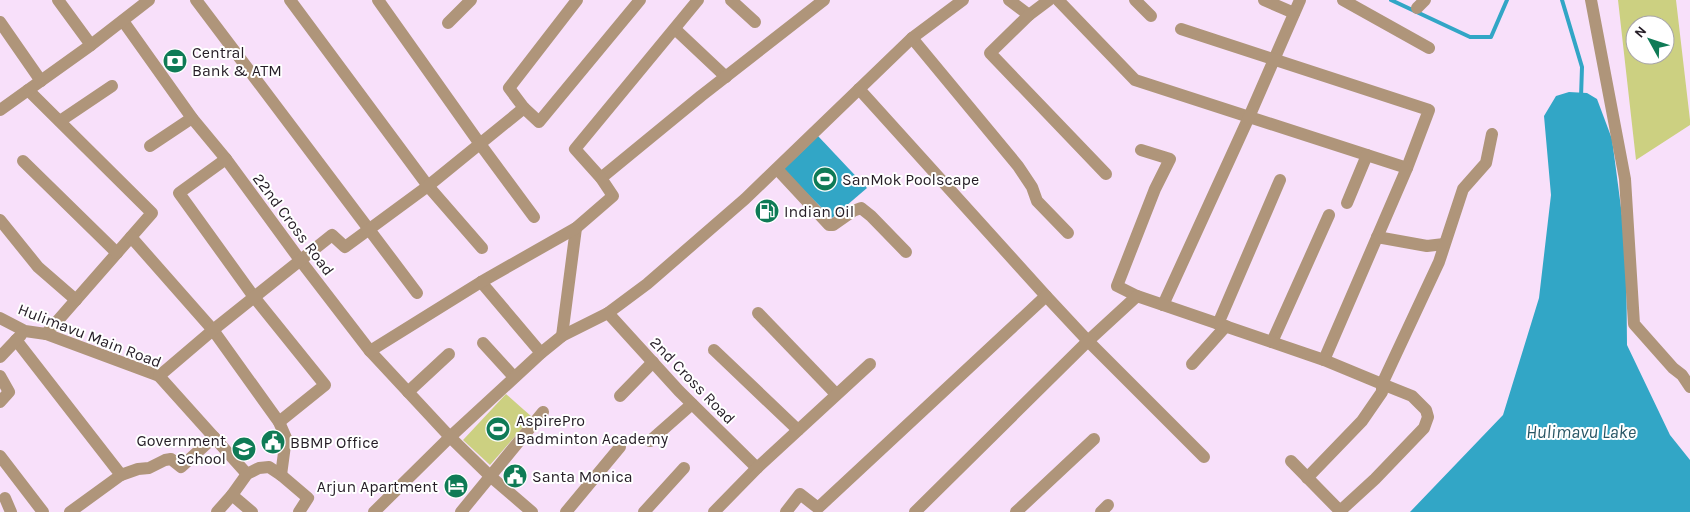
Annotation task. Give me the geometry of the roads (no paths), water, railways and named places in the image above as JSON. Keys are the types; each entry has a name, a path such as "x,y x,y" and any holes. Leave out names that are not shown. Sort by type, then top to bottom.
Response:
{"street":[{"path":"58,0 91,45"},
{"path":"0,110 91,45 149,0"},
{"path":"196,0 417,294"},
{"path":"378,0 534,217"},
{"path":"448,23 471,0"},
{"path":"577,0 509,88 524,108 539,122 640,0"},
{"path":"370,351 481,282 576,228 613,196 601,178 575,149 698,0"},
{"path":"731,0 755,22"},
{"path":"374,512 450,437 541,353 562,336 608,313 655,278 745,199 912,38 963,0"},
{"path":"1009,0 1028,15"},
{"path":"1049,0 1028,15 990,52 1106,174"},
{"path":"1058,0 1135,80 1407,168"},
{"path":"1135,0 1151,16"},
{"path":"1264,0 1294,13"},
{"path":"1163,305 1275,60 1300,0"},
{"path":"1343,0 1430,48"},
{"path":"1591,0 1625,179 1634,324 1673,368 1682,375 1690,387"},
{"path":"293,1 428,186 482,248"},
{"path":"601,178 815,3"},
{"name":"22nd Cross Road","path":"123,21 192,118 226,159 370,351 450,437 490,476 532,512"},
{"path":"0,22 41,80"},
{"path":"675,29 726,77"},
{"path":"1181,29 1429,110 1407,168 1324,360"},
{"path":"912,38 1018,166 1032,187 1037,200 1068,234"},
{"path":"60,121 112,86"},
{"path":"28,90 152,213 46,334"},
{"path":"859,90 1088,341 1204,457"},
{"path":"159,376 213,330 332,235 345,247 428,186 524,108"},
{"path":"150,146 192,118"},
{"path":"1307,478 1362,421 1382,392 1382,384 1439,262 1463,189 1486,163 1492,134"},
{"path":"1141,150 1170,159 1117,286 1137,296 1324,360 1412,396 1426,410 1428,417 1424,428 1340,512 1291,461"},
{"path":"1347,203 1367,155"},
{"path":"226,159 179,193 254,297 325,385 279,422"},
{"path":"23,161 117,253"},
{"path":"777,169 829,225 833,226 860,208 871,216 906,252"},
{"path":"1192,364 1222,325 1280,180"},
{"path":"1272,342 1329,215"},
{"path":"0,220 38,267 76,300"},
{"path":"562,336 576,228"},
{"path":"131,237 213,330 279,422 286,438 281,475"},
{"path":"1377,237 1427,246 1444,244"},
{"path":"481,282 541,353"},
{"path":"786,512 800,494 818,508 1046,296"},
{"path":"915,512 1088,341 1137,296"},
{"name":"2nd Cross Road","path":"608,313 692,404 757,468"},
{"path":"758,313 836,394"},
{"name":"Hulimavu Main Road","path":"0,318 20,336 46,334 159,376 247,474"},
{"path":"0,357 20,336 121,475"},
{"path":"483,343 514,377"},
{"path":"714,350 798,430"},
{"path":"408,392 449,354"},
{"path":"620,396 653,362"},
{"path":"714,512 757,468 870,364"},
{"path":"0,376 9,392 0,402"},
{"path":"650,441 692,404"},
{"path":"461,512 543,412"},
{"path":"70,512 121,475 138,469 149,468 171,459 181,467 214,437"},
{"path":"1016,512 1094,439"},
{"path":"566,512 620,447"},
{"path":"0,456 44,512"},
{"path":"217,512 247,474 259,468 268,467 281,475 308,498 299,512"},
{"path":"644,512 684,468"},
{"path":"232,495 252,512"},
{"path":"5,498 11,512"}],"water":[{"name":"Hulimavu Lake","path":"1569,92 1587,93 1597,99 1612,139 1626,246 1627,345 1670,435 1690,460 1690,512 1410,512 1503,415 1539,298 1551,195 1544,116 1556,96"},
{"name":"SanMok Poolscape","path":"818,136 867,188 832,218 783,170"}],"waterway":[{"path":"1391,0 1470,37 1491,37 1507,0"},
{"path":"1562,0 1582,67 1581,97"}],"place":[{"name":"Central Bank & ATM","path":"175,61"},
{"name":"SanMok Poolscape","path":"825,179"},
{"name":"Indian Oil","path":"767,211"},
{"name":"AspirePro Badminton Academy","path":"498,429"},
{"name":"BBMP Office","path":"273,442"},
{"name":"Government School","path":"244,449"},
{"name":"Santa Monica","path":"515,476"},
{"name":"Arjun Apartment","path":"456,486"}]}
